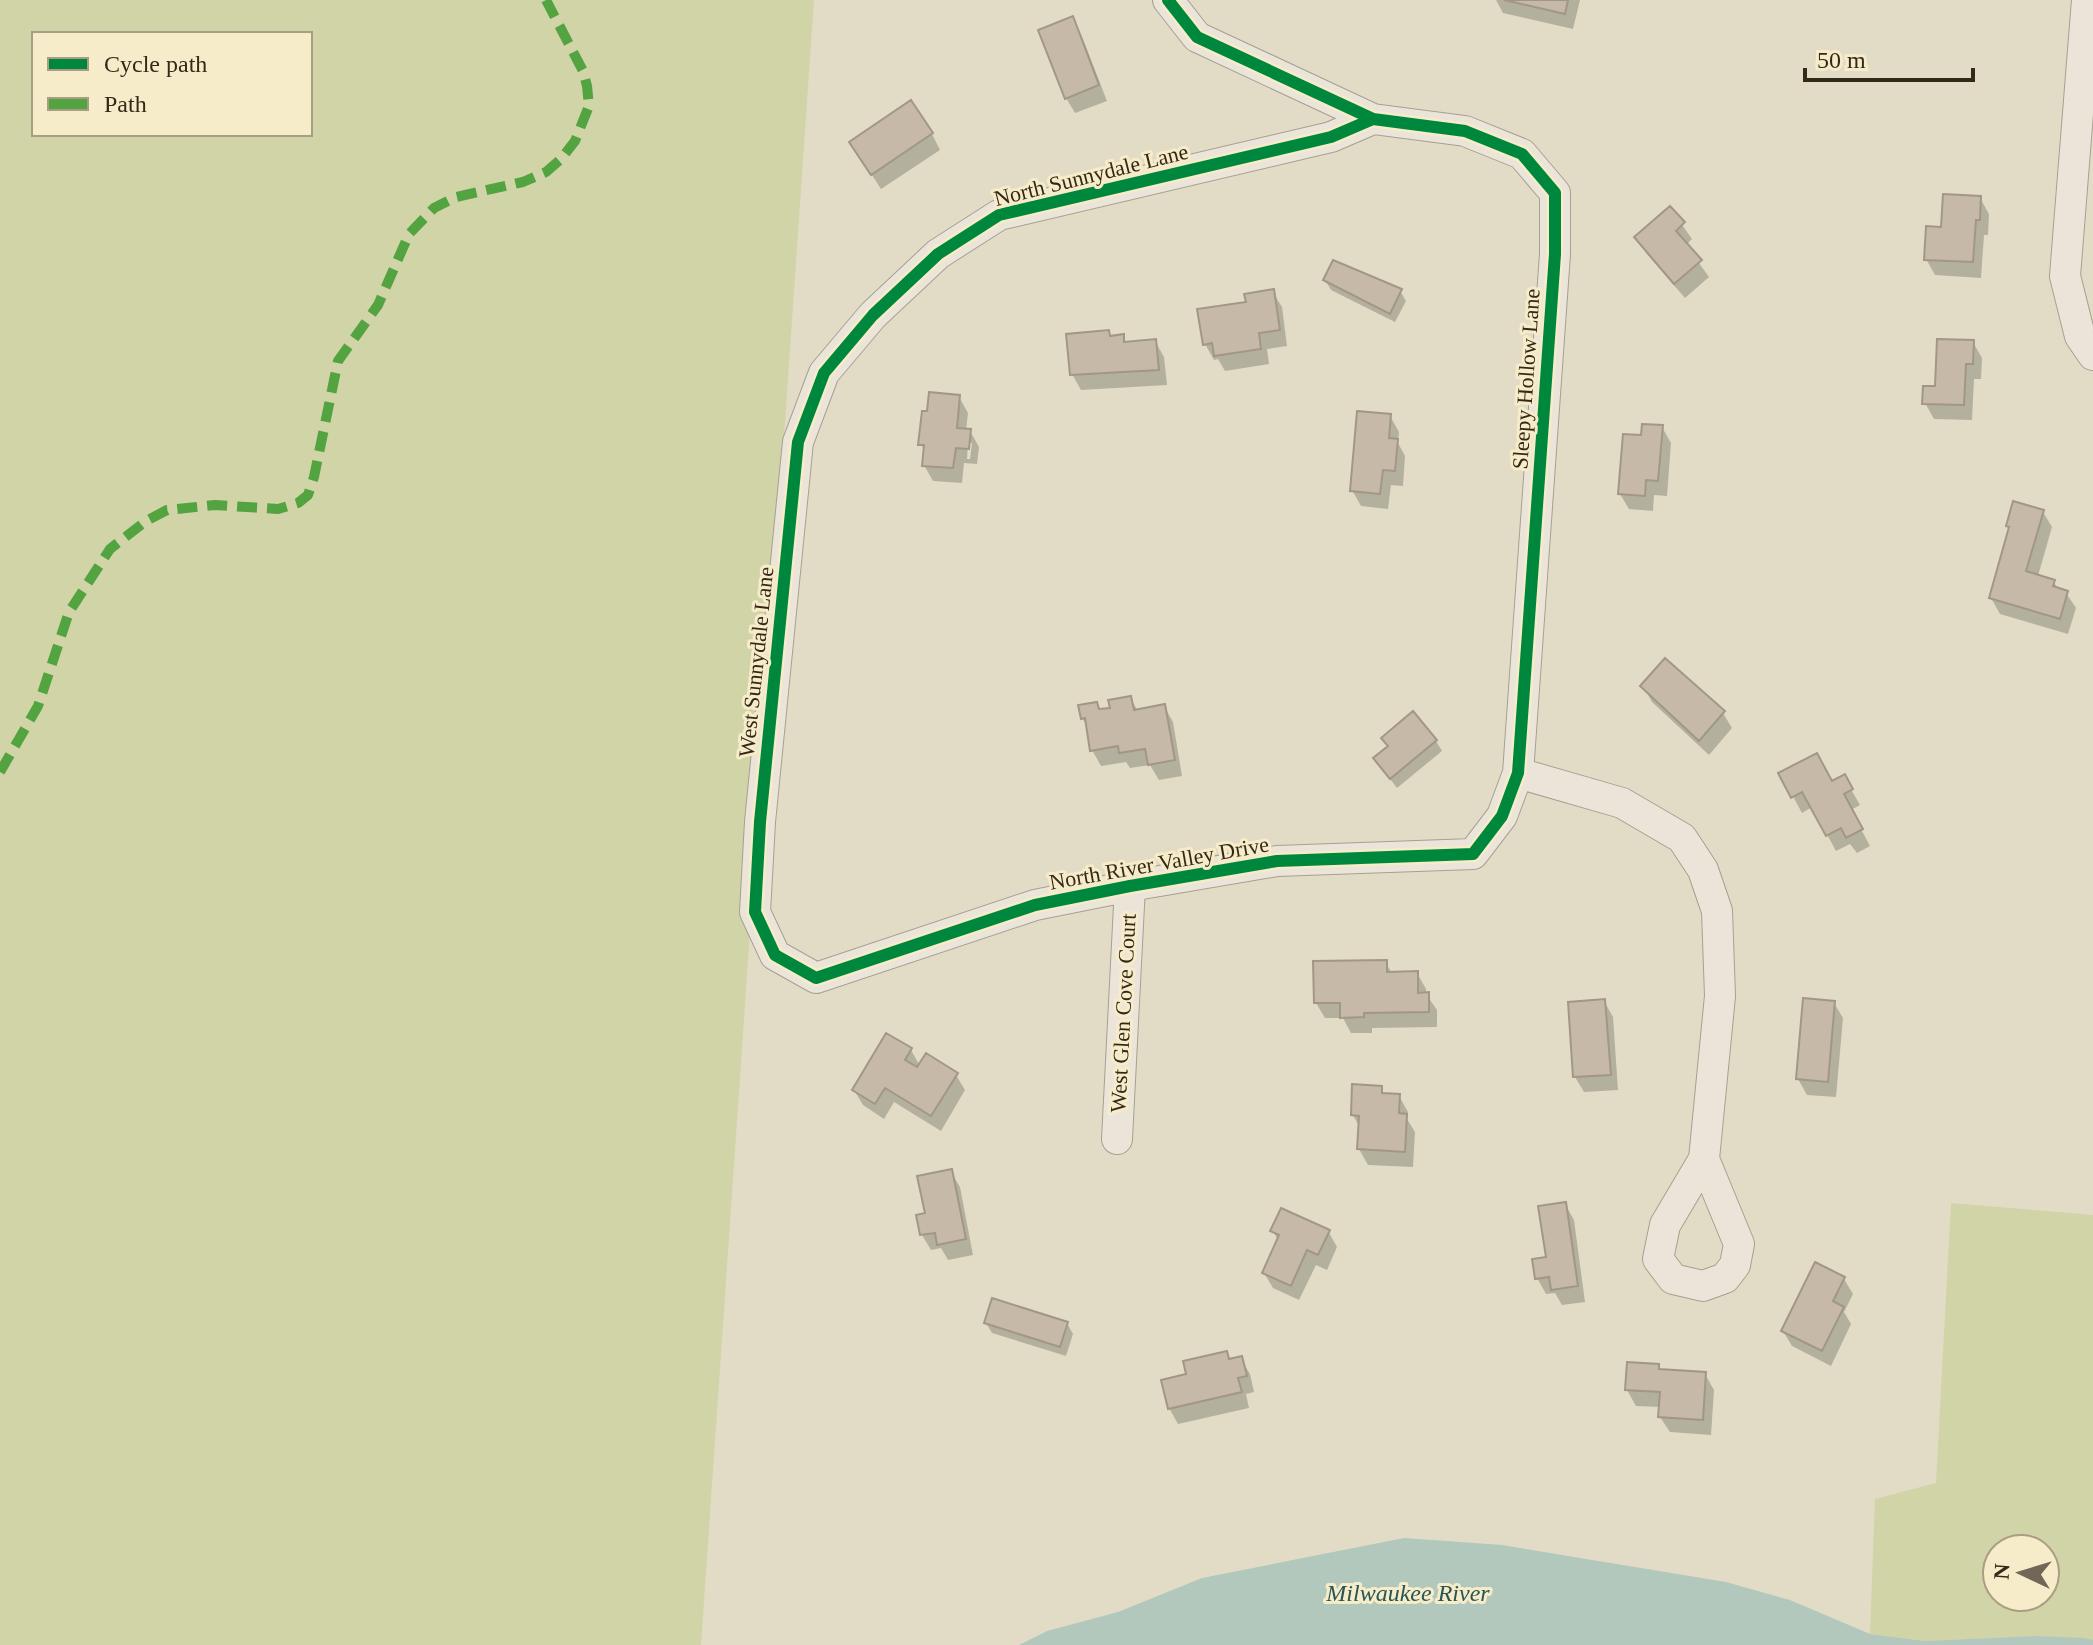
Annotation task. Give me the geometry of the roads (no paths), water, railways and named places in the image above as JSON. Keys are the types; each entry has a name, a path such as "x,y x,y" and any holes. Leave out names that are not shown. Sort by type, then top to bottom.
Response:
{"street":[{"path":"1168,0 1197,37 1373,119"},
{"path":"2087,0 2065,276 2080,336 2093,355"},
{"name":"North Sunnydale Lane","path":"824,373 873,315 938,254 999,215 1331,137 1373,119"},
{"name":"Sleepy Hollow Lane","path":"1373,119 1465,131 1522,154 1555,193 1555,254 1518,773"},
{"name":"West Sunnydale Lane","path":"775,955 755,912 760,822 798,442 824,373"},
{"path":"1518,773 1622,803 1682,838 1703,870 1717,911 1721,958 1704,1159"},
{"name":"North River Valley Drive","path":"775,955 816,978 1035,905 1130,886 1277,861 1473,854 1502,816 1518,773"},
{"name":"West Glen Cove Court","path":"1117,1139 1130,886"}],"water":[{"name":"Milwaukee River","path":"1404,1538 1502,1545 1726,1582 1790,1600 1870,1634 1925,1641 2035,1636 2085,1638 2093,1640 2093,1645 1019,1645 1047,1631 1118,1612 1202,1578"}]}
